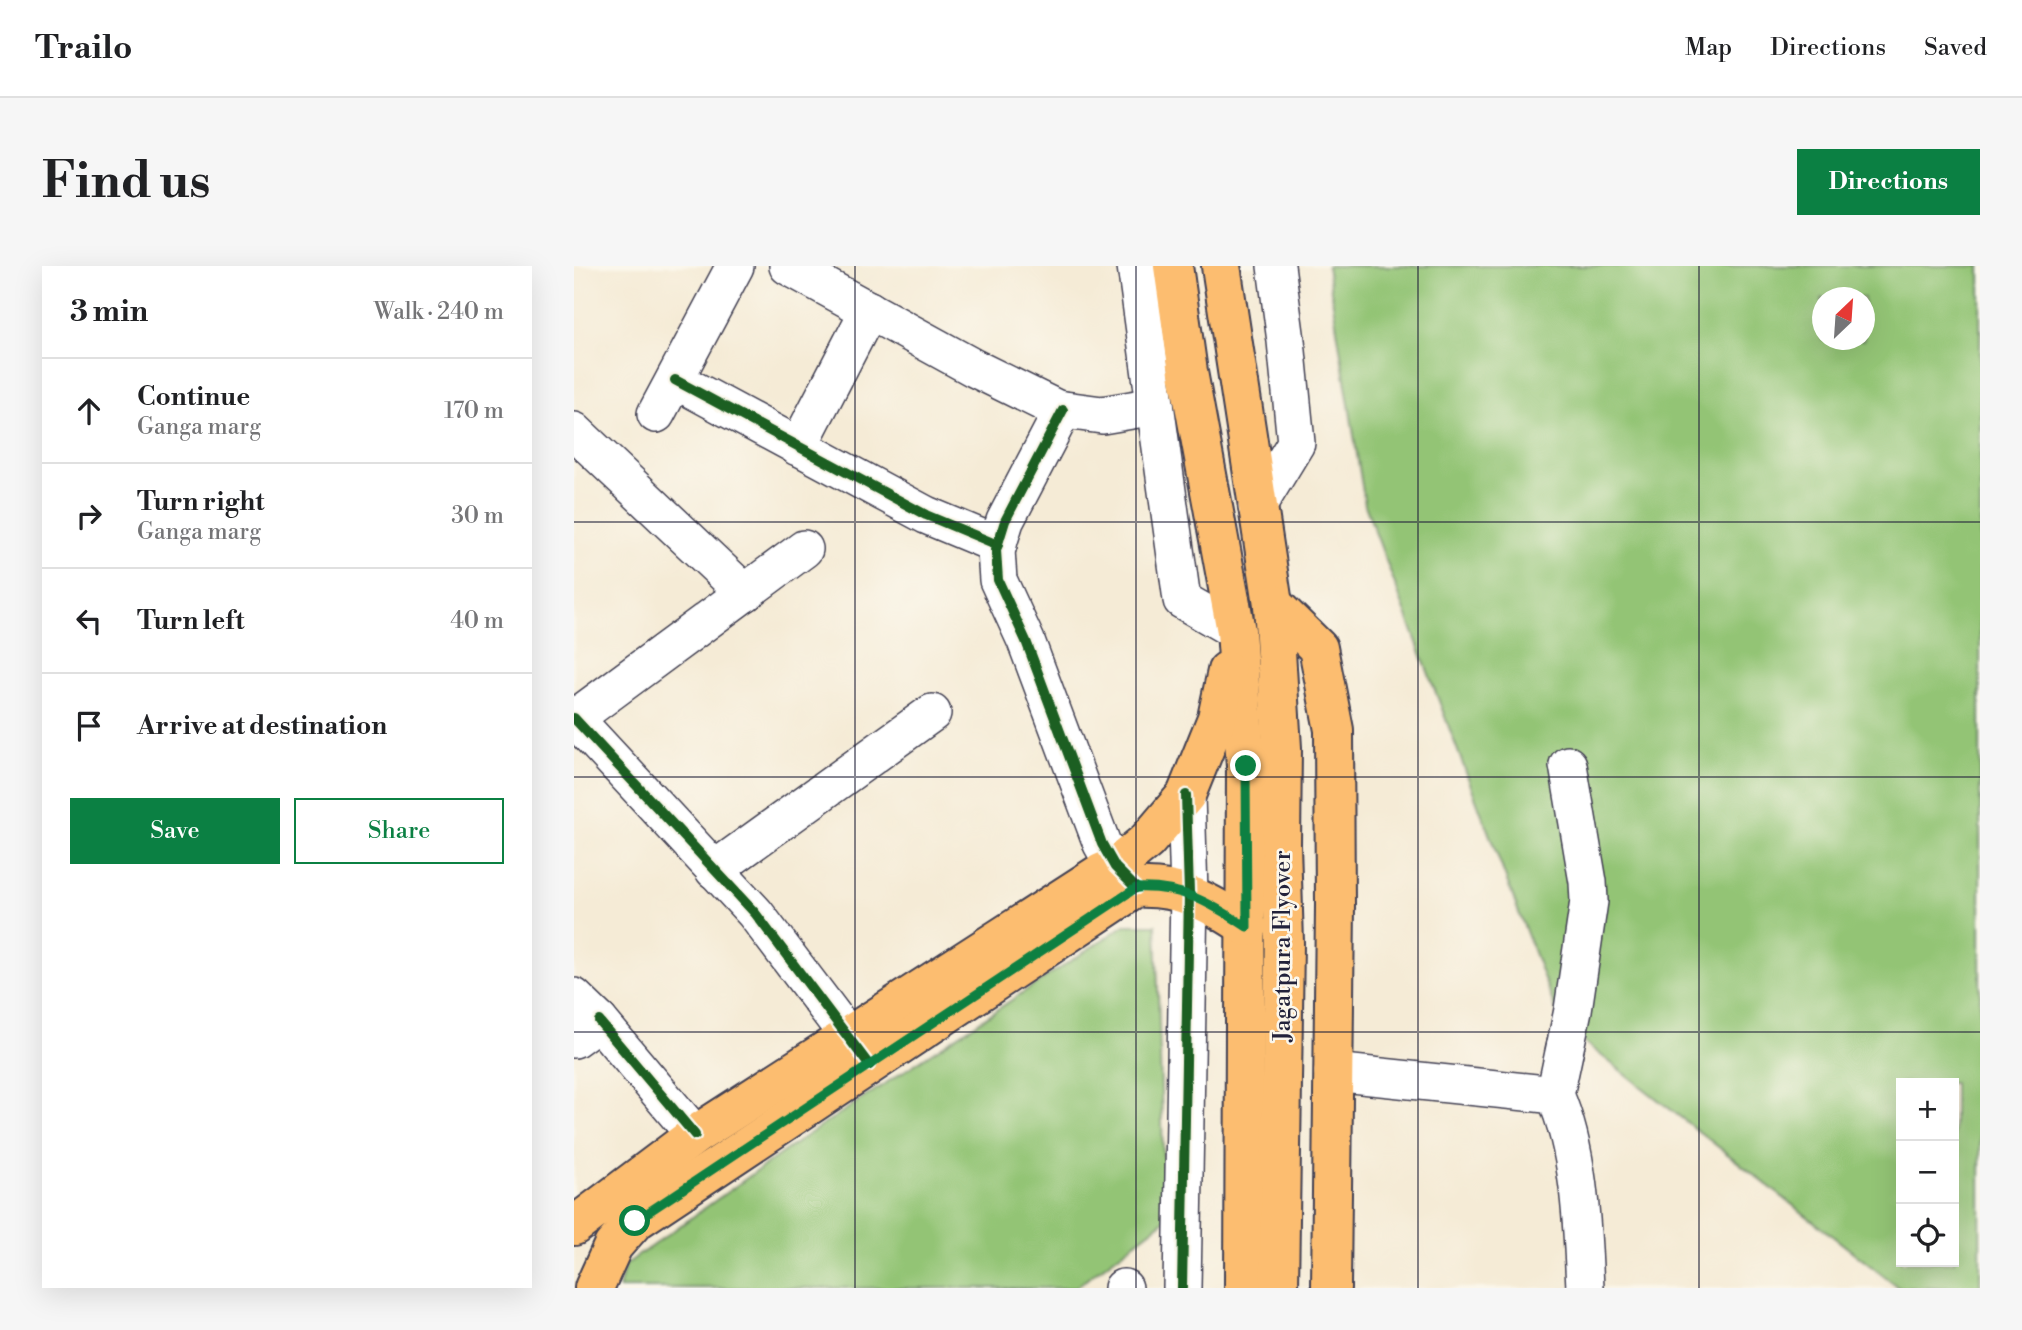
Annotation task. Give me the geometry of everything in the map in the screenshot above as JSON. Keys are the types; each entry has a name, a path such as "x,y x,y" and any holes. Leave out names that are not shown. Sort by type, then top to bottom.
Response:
{"main road":[{"name":"Jagatpura Flyover","path":"1173,266 1188,372 1236,631 1246,766 1244,1288"},
{"name":"Jagatpura Flyover","path":"1221,266 1273,604 1282,748 1284,943 1279,1288"},
{"path":"1273,604 1318,648 1334,730 1331,1288"},
{"path":"594,1288 613,1246 635,1221 859,1051 1126,878 1147,841 1186,795 1217,718 1236,631"},
{"path":"1126,878 1189,893 1219,909 1247,938"},
{"path":"574,1226 695,1135 859,1051"}],"street":[{"path":"656,414 735,266"},
{"path":"788,266 974,368 1057,410 1102,415 1155,406"},
{"path":"1136,266 1182,600 1236,631"},
{"path":"1257,506 1296,443 1276,266"},
{"path":"798,447 869,310"},
{"path":"675,380 926,515 998,545"},
{"path":"1063,410 1005,521 998,545 998,580 1026,641 1088,814 1102,844 1126,878"},
{"path":"574,430 746,593"},
{"path":"804,550 574,718 755,913 859,1051"},
{"path":"714,870 932,713"},
{"path":"1568,765 1589,901 1573,1010 1555,1095 1565,1119 1581,1215 1585,1288"},
{"path":"1182,1288 1189,893 1186,795"},
{"path":"582,1019 695,1135"},
{"path":"1333,1072 1555,1095"}],"green space":[{"path":"1327,266 1980,266 1980,1288 1899,1288 1561,1024 1365,505"},
{"path":"1125,925 1156,925 1165,1220 1075,1288 619,1288 625,1265 803,1138"}],"cycle path":[{"path":"675,380 926,515 998,545"},
{"path":"1063,410 1005,521 996,550 998,580 1026,641 1102,844 1115,867 1136,888"},
{"path":"574,718 755,913 869,1065"},
{"path":"1182,1288 1189,893 1186,795"},
{"path":"599,1021 695,1135"}],"route":[{"path":"635,1221 1136,888 1157,887 1189,893 1247,927 1246,766"}]}
